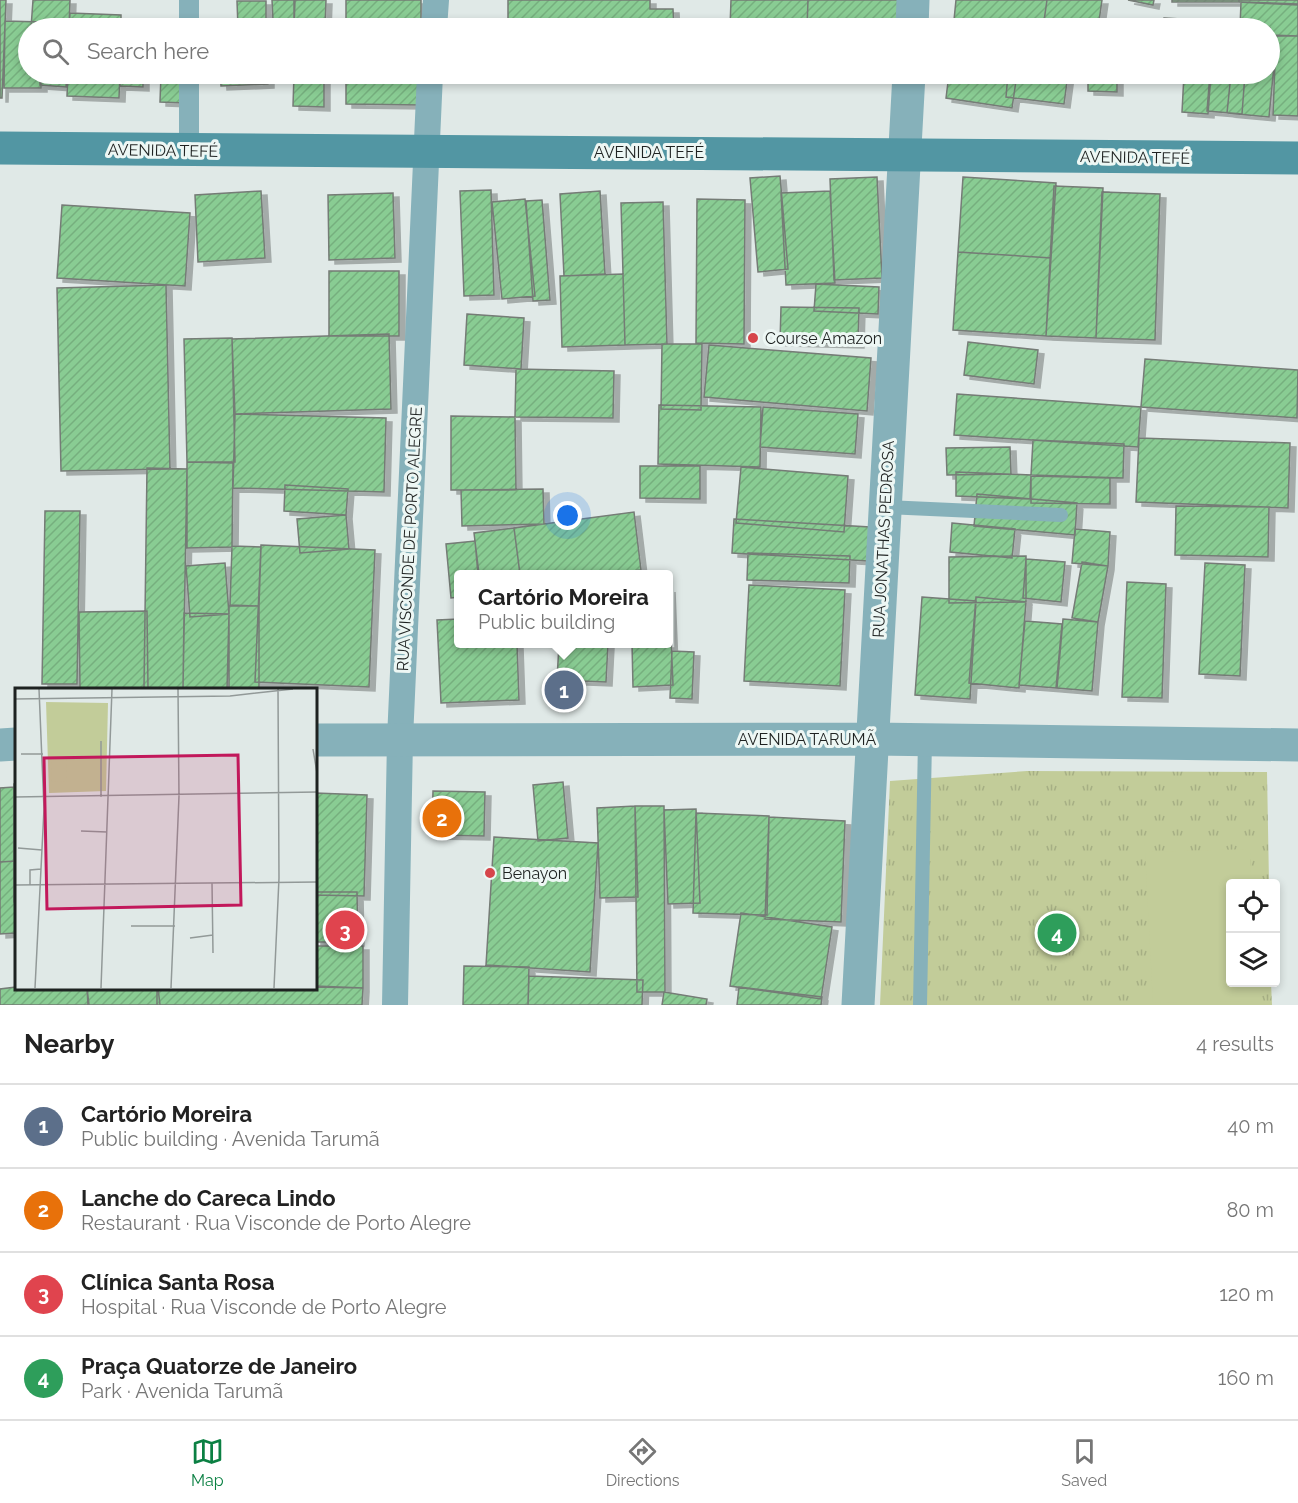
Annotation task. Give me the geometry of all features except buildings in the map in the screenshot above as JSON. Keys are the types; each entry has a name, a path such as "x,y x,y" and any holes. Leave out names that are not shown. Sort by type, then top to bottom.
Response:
{"main road":[{"name":"AVENIDA TEFÉ","path":"0,148 189,151 903,153 1298,158"}],"street":[{"path":"189,0 189,18"},
{"path":"435,18 436,0"},
{"path":"912,18 913,0"},
{"path":"189,84 189,151"},
{"name":"RUA VISCONDE DE PORTO ALEGRE","path":"395,1005 400,739 429,84"},
{"name":"RUA JONATHAS PEDROSA","path":"858,1005 908,84"},
{"name":"AVENIDA TARUMÃ","path":"316,740 873,739 1298,745"},
{"path":"0,745 15,744"}],"lane":[{"path":"884,507 1060,515"},
{"path":"920,1005 925,740"}],"green space":[{"path":"1027,771 1267,772 1269,879 1226,879 1226,987 1271,987 1272,1005 880,1005 890,781"},
{"path":"1250,849 1251,879 1226,879 1226,987 1254,987 1254,1001 1153,1003 1145,852"}],"place":[{"name":"Course Amazon","path":"753,338"},
{"name":"Cartório Moreira","path":"564,690"},
{"name":"Lanche do Careca Lindo","path":"442,818"},
{"name":"Benayon","path":"490,873"},
{"name":"Clínica Santa Rosa","path":"345,930"},
{"name":"Praça Quatorze de Janeiro","path":"1057,933"}]}
